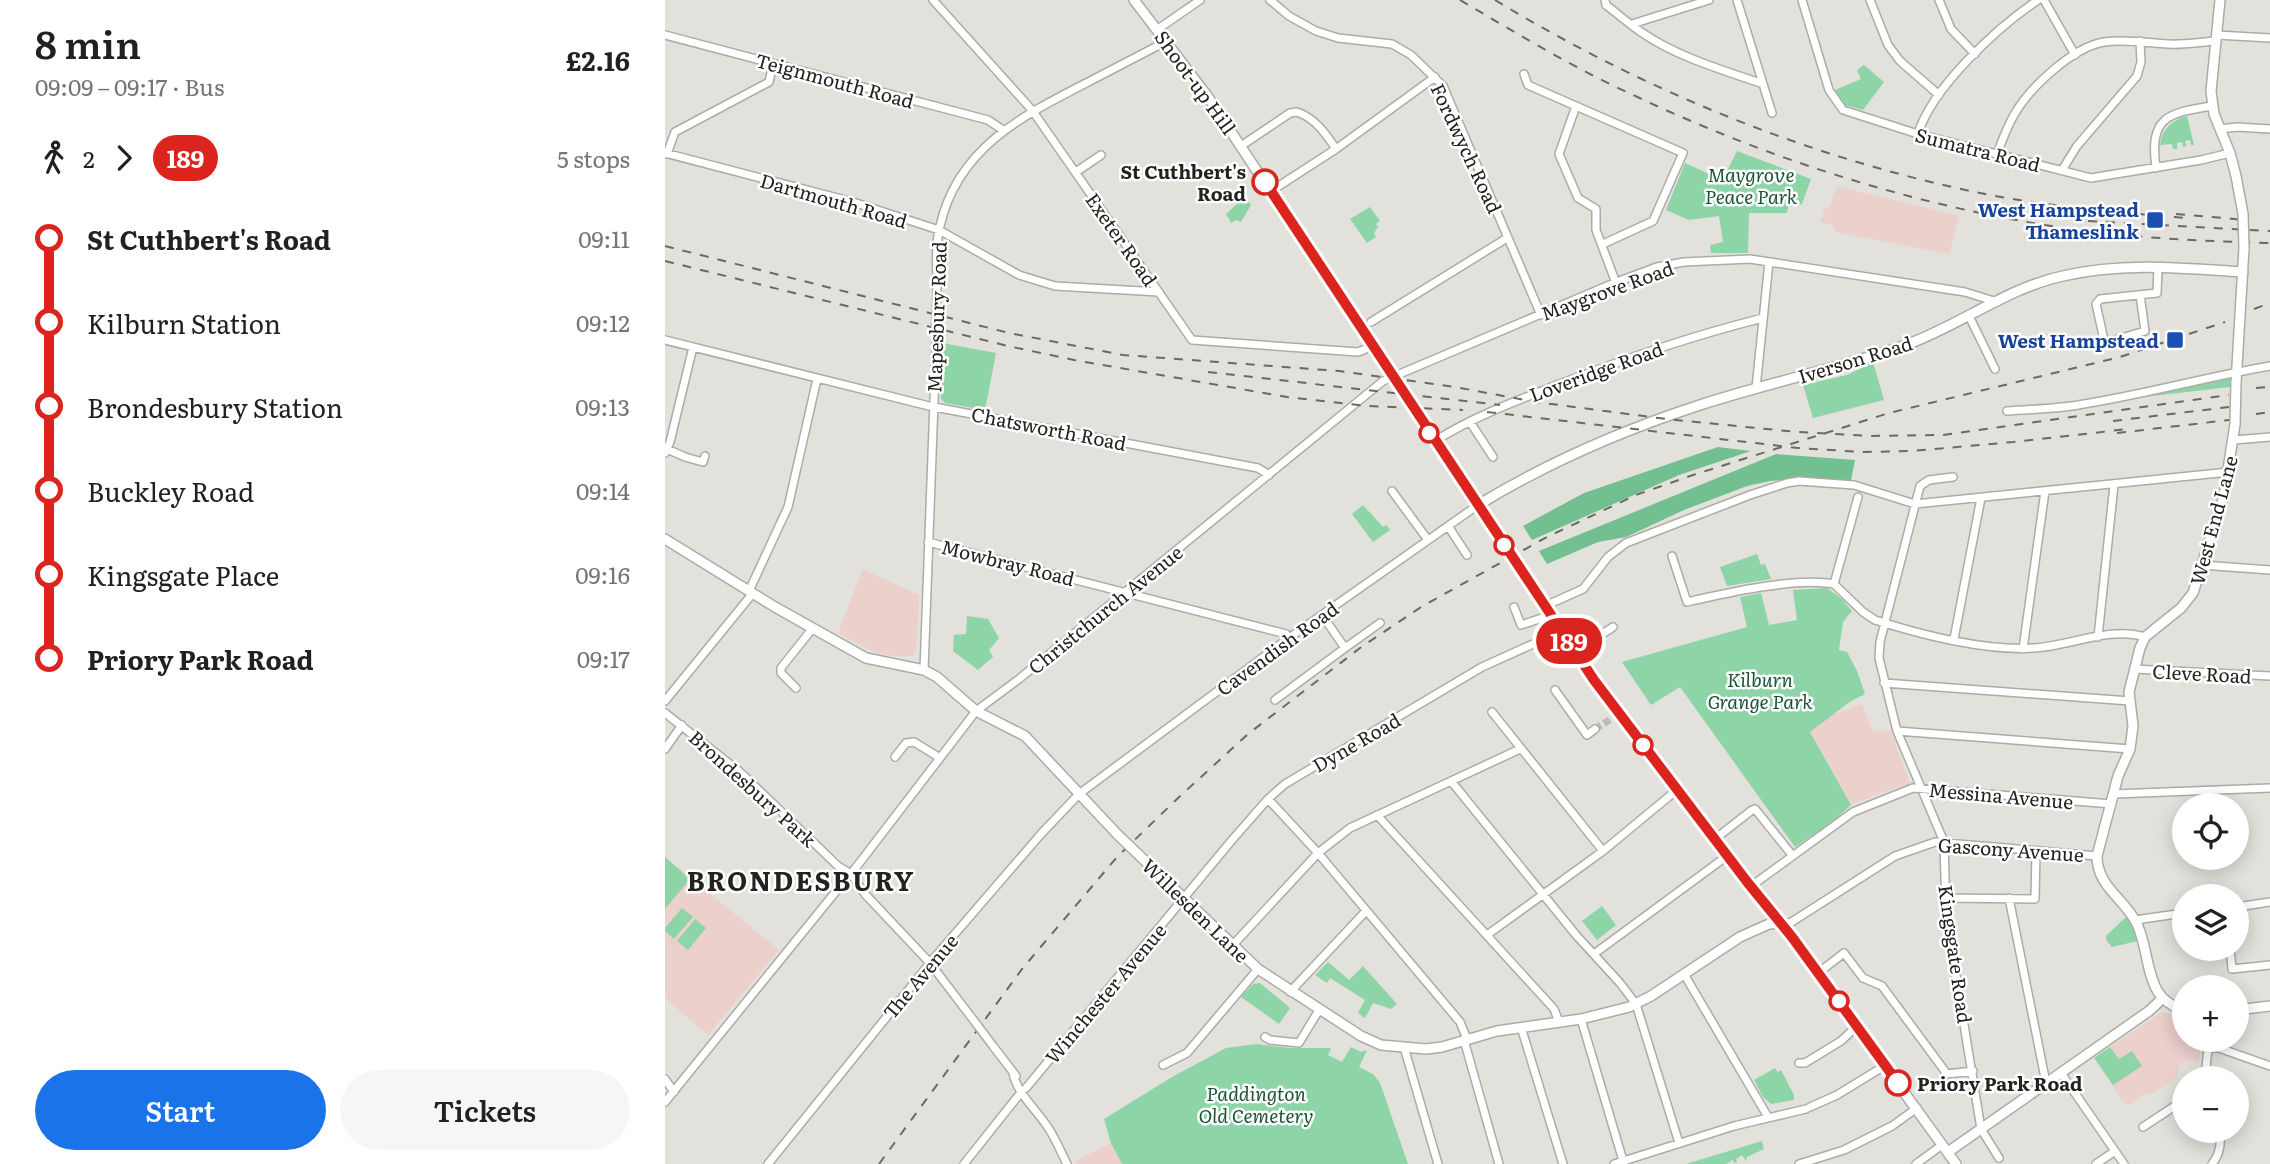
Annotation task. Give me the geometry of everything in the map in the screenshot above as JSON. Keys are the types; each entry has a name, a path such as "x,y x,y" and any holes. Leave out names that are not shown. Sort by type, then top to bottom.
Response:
{"main road":[{"name":"Shoot-up Hill","path":"1134,0 1167,41 1241,146 1576,651 1615,716 1678,789 1780,923 1956,1164"},
{"name":"West End Lane","path":"2145,637 2189,601 2229,472 2234,440 2243,214 2230,153 2212,106 2211,90 2220,0"},
{"name":"Iverson Road","path":"1478,505 1514,484 1606,440 1700,404 1806,376 1906,345 2025,288 2063,276 2137,266 2242,272"},
{"name":"Willesden Lane","path":"665,539 866,659 924,670 937,677 976,711 1025,736 1118,835 1258,969 1361,1036 1381,1045 1443,1047 1521,1027 1581,1019 1636,1004 1740,937 1769,924 1780,923"},
{"path":"2145,637 2130,687 2133,726 2130,749 2118,776 2097,856 2103,881 2135,920 2156,986 2163,998 2172,1004"},
{"path":"1945,1149 1981,1129 2150,1010 2163,998"},
{"path":"2249,1009 2270,1006"}],"street":[{"name":"Exeter Road","path":"933,0 1032,110 1192,340 1362,352 1373,346"},
{"path":"1158,29 1200,0"},
{"name":"Fordwych Road","path":"1270,0 1289,16 1316,31 1338,38 1392,44 1411,55 1443,86 1541,314"},
{"path":"1605,0 1606,5 1659,42 1702,62 1763,84"},
{"path":"1632,24 1709,0"},
{"path":"1737,0 1772,113"},
{"name":"Sumatra Road","path":"1802,0 1826,80 1836,103 1843,110 1918,134 2091,178 2230,153"},
{"path":"1870,0 1888,45 1900,61 1939,95"},
{"path":"1939,0 1951,29 1975,54"},
{"path":"1918,134 1925,114 1975,54 2011,18 2038,0"},
{"path":"2044,0 2075,55"},
{"name":"Teignmouth Road","path":"665,35 988,120 1003,130"},
{"path":"1997,154 2014,114 2042,80 2075,55 2103,42 2172,44 2217,38 2270,38"},
{"name":"Mapesbury Road","path":"924,670 939,230 951,192 964,171 1003,130 1032,110 1167,41"},
{"path":"2062,170 2077,146 2137,76 2141,62 2140,41"},
{"path":"666,153 675,132 769,82 773,64"},
{"path":"1524,74 1528,85 1683,153 1653,221 1603,244"},
{"path":"1271,191 1336,149 1435,77"},
{"path":"1576,106 1559,154 1578,198 1596,209 1596,230 1616,283"},
{"path":"2156,168 2153,146 2155,134 2161,125 2170,116 2186,110 2212,106"},
{"path":"1241,146 1290,113 1297,112 1305,114 1318,125 1336,149"},
{"path":"2220,129 2270,129"},
{"name":"Dartmouth Road","path":"666,153 853,202 939,230 1019,275 1055,286 1159,292"},
{"path":"1076,172 1101,155"},
{"path":"1371,322 1507,237"},
{"name":"Maygrove Road","path":"1394,377 1616,283 1657,267 1684,262 1743,259 1769,262 1965,292 1997,302"},
{"path":"1756,388 1769,262"},
{"path":"2140,295 2145,331 2108,342 2103,340 2096,304 2100,299 2157,293 2158,267"},
{"path":"1969,316 1995,369"},
{"name":"Loveridge Road","path":"1435,440 1510,403 1599,368 1709,331 1763,318"},
{"name":"Chatsworth Road","path":"665,340 934,407 1258,468 1269,475"},
{"path":"693,347 666,451 695,461 703,462 705,456"},
{"path":"2007,411 2075,406 2270,366"},
{"name":"Christchurch Avenue","path":"665,1102 849,877 976,711 1383,381 1394,377"},
{"path":"665,701 751,592 788,507 817,379"},
{"path":"1470,422 1493,457"},
{"path":"2234,440 2270,438"},
{"path":"1545,606 1583,589 1608,557 1626,542 1787,483 1799,481 1854,485 1915,504 2229,472"},
{"path":"1915,504 1920,486 1924,482 1953,477"},
{"path":"2098,637 2114,485"},
{"path":"1392,491 1428,540"},
{"path":"2024,649 2045,491"},
{"path":"1834,583 1858,497"},
{"path":"1954,639 1981,498"},
{"name":"Kingsgate Road","path":"1915,504 1878,650 1897,731 1944,842 1949,936 1981,1129"},
{"name":"Cavendish Road","path":"1079,794 1289,638 1478,505"},
{"path":"1448,526 1467,555"},
{"name":"Mowbray Road","path":"928,542 1286,634 1289,638"},
{"path":"1672,556 1687,602 1766,587 1834,583 1863,612 1885,623 1989,647 2024,649 2126,632 2145,637"},
{"path":"2202,565 2270,569"},
{"path":"1514,607 1521,625 1551,615"},
{"path":"1322,615 1345,648"},
{"path":"1275,700 1380,623"},
{"path":"1576,651 1613,627"},
{"path":"796,688 786,680 781,668 812,629"},
{"name":"Dyne Road","path":"1185,899 1268,799 1295,777 1482,667 1562,631"},
{"name":"Cleve Road","path":"2134,669 2270,676"},
{"path":"1884,683 2130,701"},
{"path":"1555,690 1587,735 1595,729"},
{"path":"1492,712 1603,851"},
{"name":"Brondesbury Park","path":"665,713 740,772 866,894 930,963 1024,1089 1051,1131 1067,1164"},
{"path":"665,749 682,725"},
{"path":"1897,731 2130,749"},
{"path":"895,757 906,743 914,742 940,758"},
{"path":"1232,946 1318,853 1350,828 1520,749"},
{"path":"1451,781 1636,1004 1679,1143"},
{"name":"Messina Avenue","path":"1751,887 1792,855 1863,807 1913,788 2113,799 2270,788"},
{"path":"1487,935 1603,851 1678,789"},
{"name":"The Avenue","path":"768,1164 930,963 1007,872 1079,794"},
{"path":"1268,799 1318,853 1460,1022 1499,1164"},
{"path":"1714,839 1755,809 1792,855"},
{"path":"1377,815 1555,1009 1559,1023"},
{"name":"Gascony Avenue","path":"1780,923 1790,923 1895,856 1927,844 1944,842 2097,856"},
{"path":"1945,898 2035,899 2036,851"},
{"path":"1594,954 1727,856"},
{"path":"2009,898 2046,1083"},
{"name":"Winchester Avenue","path":"964,1164 1185,899"},
{"path":"2249,905 2270,902"},
{"path":"1290,992 1366,911"},
{"path":"2135,920 2172,915"},
{"path":"1818,973 1844,953 1863,978 1882,986 1947,1074 1973,1071"},
{"path":"2231,961 2232,969 2270,965"},
{"path":"1163,1065 1187,1053 1258,969"},
{"path":"1684,974 1768,1117"},
{"path":"1265,1037 1299,1043 1319,1010"},
{"path":"1581,1019 1624,1163"},
{"path":"1521,1027 1563,1164"},
{"path":"1798,1063 1805,1062 1841,1041 1857,1027"},
{"path":"1404,1047 1438,1164"},
{"path":"2230,1052 2270,1066"},
{"path":"1614,1164 1768,1117 1808,1108 1837,1096 1886,1065"},
{"path":"2061,1073 2124,1164"},
{"path":"665,1079 674,1092"},
{"path":"1799,1164 1852,1147 1892,1126 1917,1108"},
{"path":"2143,1127 2172,1108"},
{"path":"1981,1129 2000,1158"},
{"path":"2212,1164 2218,1157 2220,1143"},
{"path":"1916,1164 1945,1149"},
{"path":"2096,1164 2115,1151"}],"shaded area":[{"path":"1837,186 1959,216 1949,254 1835,232 1835,227 1820,221 1825,209 1830,206"},
{"path":"863,569 919,595 917,644 913,656 891,656 874,652 838,633"},
{"path":"1862,704 1873,732 1891,731 1910,784 1851,805 1810,731 1832,715"},
{"path":"665,857 779,950 708,1035 665,998"},
{"path":"2162,1012 2172,1015 2172,1052 2200,1052 2199,1061 2188,1060 2180,1066 2172,1066 2172,1080 2129,1105 2123,1102 2103,1070 2118,1060 2110,1047"},
{"path":"1111,1143 1122,1164 1077,1164 1075,1161"}],"green space":[{"path":"1864,65 1884,82 1863,110 1845,105 1835,90 1861,79 1857,70"},
{"path":"2187,116 2194,145 2191,145 2190,140 2185,141 2186,146 2183,147 2182,142 2177,143 2177,149 2173,149 2172,144 2160,145 2169,126"},
{"name":"Maygrove Peace Park","path":"1737,151 1811,179 1802,204 1788,207 1787,213 1749,213 1748,253 1711,253 1710,245 1723,242 1719,216 1689,220 1666,210 1685,163 1709,174 1726,173"},
{"path":"1244,197 1251,205 1241,222 1236,220 1231,223 1226,214"},
{"path":"1370,207 1380,221 1376,224 1376,237 1367,243 1350,219"},
{"path":"942,343 996,353 985,410 945,403 941,399"},
{"path":"1873,362 1884,400 1813,418 1803,385 1847,375"},
{"path":"2230,376 2230,387 2135,398"},
{"path":"1718,447 1751,451 1679,475 1532,540 1523,526 1584,493"},
{"path":"1776,454 1855,460 1851,480 1846,482 1806,478 1747,486 1684,510 1626,537 1598,542 1547,564 1539,551"},
{"path":"1363,505 1383,527 1386,525 1390,530 1373,542 1352,514"},
{"path":"1757,554 1771,579 1727,586 1720,567"},
{"name":"Kilburn Grange Park","path":"1827,588 1852,611 1843,622 1839,650 1847,652 1865,694 1851,701 1810,732 1851,805 1832,822 1795,847 1680,687 1651,705 1622,662 1747,627 1740,597 1761,593 1769,625 1797,620 1793,590"},
{"path":"967,616 988,619 999,638 989,650 993,657 978,670 953,651 954,635 966,634"},
{"path":"665,857 690,879 665,909"},
{"path":"1602,906 1616,925 1597,940 1582,921"},
{"path":"682,908 693,917 674,939 665,928"},
{"path":"2126,917 2132,923 2138,941 2112,947 2106,936"},
{"path":"695,919 706,928 688,950 677,941"},
{"path":"1328,962 1349,980 1363,966 1397,1004 1391,1009 1373,1003 1365,1018 1358,1013 1365,1000 1330,978 1327,983 1315,975"},
{"path":"1260,983 1290,1008 1279,1024 1241,997 1253,984"},
{"name":"Paddington Old Cemetery","path":"1256,1044 1290,1048 1331,1048 1328,1055 1342,1062 1351,1047 1361,1052 1367,1050 1359,1067 1373,1074 1380,1083 1408,1164 1122,1164 1111,1143 1104,1119 1226,1048"},
{"path":"2110,1047 2119,1059 2132,1051 2142,1066 2113,1085 2094,1058"},
{"path":"1775,1068 1778,1072 1781,1070 1794,1100 1771,1104 1763,1097 1754,1080"},
{"path":"1762,1141 1764,1149 1747,1157 1746,1161 1742,1155 1734,1163 1733,1160 1726,1164 1686,1164"}],"tunnel":[{"path":"1595,729 1611,719"}],"railway":[{"path":"1460,0 1609,84 1735,139 1843,177 1953,207 2064,228 2167,238 2270,243"},
{"path":"1495,0 1551,32 1666,90 1785,138 1846,158 1907,176 2024,201 2186,218"},
{"path":"2176,214 2246,220"},
{"path":"2088,221 2270,231"},
{"path":"665,246 1009,333 1123,355 1339,371 1455,387 1536,402 1797,432 1871,436 1943,435 2229,395"},
{"path":"665,261 1074,360 1287,397 1367,406 1463,410"},
{"path":"2254,309 2270,303"},
{"path":"879,1164 1022,969 1117,857 1248,734 1360,648 1421,607 1547,537 1636,495 1889,413 2120,357 2225,322"},
{"path":"1208,372 1500,405"},
{"path":"2256,388 2270,387"},
{"path":"2113,421 2229,407"},
{"path":"1487,412 1798,448 1863,452 1912,451 2128,429"},
{"path":"2256,414 2270,412"},
{"path":"2117,433 2229,420"}],"bus line":[{"name":"189","path":"1265,182 1594,680 1792,937 1898,1083"}],"place":[{"name":"St Cuthbert's Road","path":"1265,182"},
{"name":"West Hampstead Thameslink","path":"2155,220"},
{"name":"West Hampstead","path":"2175,340"},
{"name":"Priory Park Road","path":"1898,1083"}],"district":[{"name":"BRONDESBURY","path":"801,879"}]}
